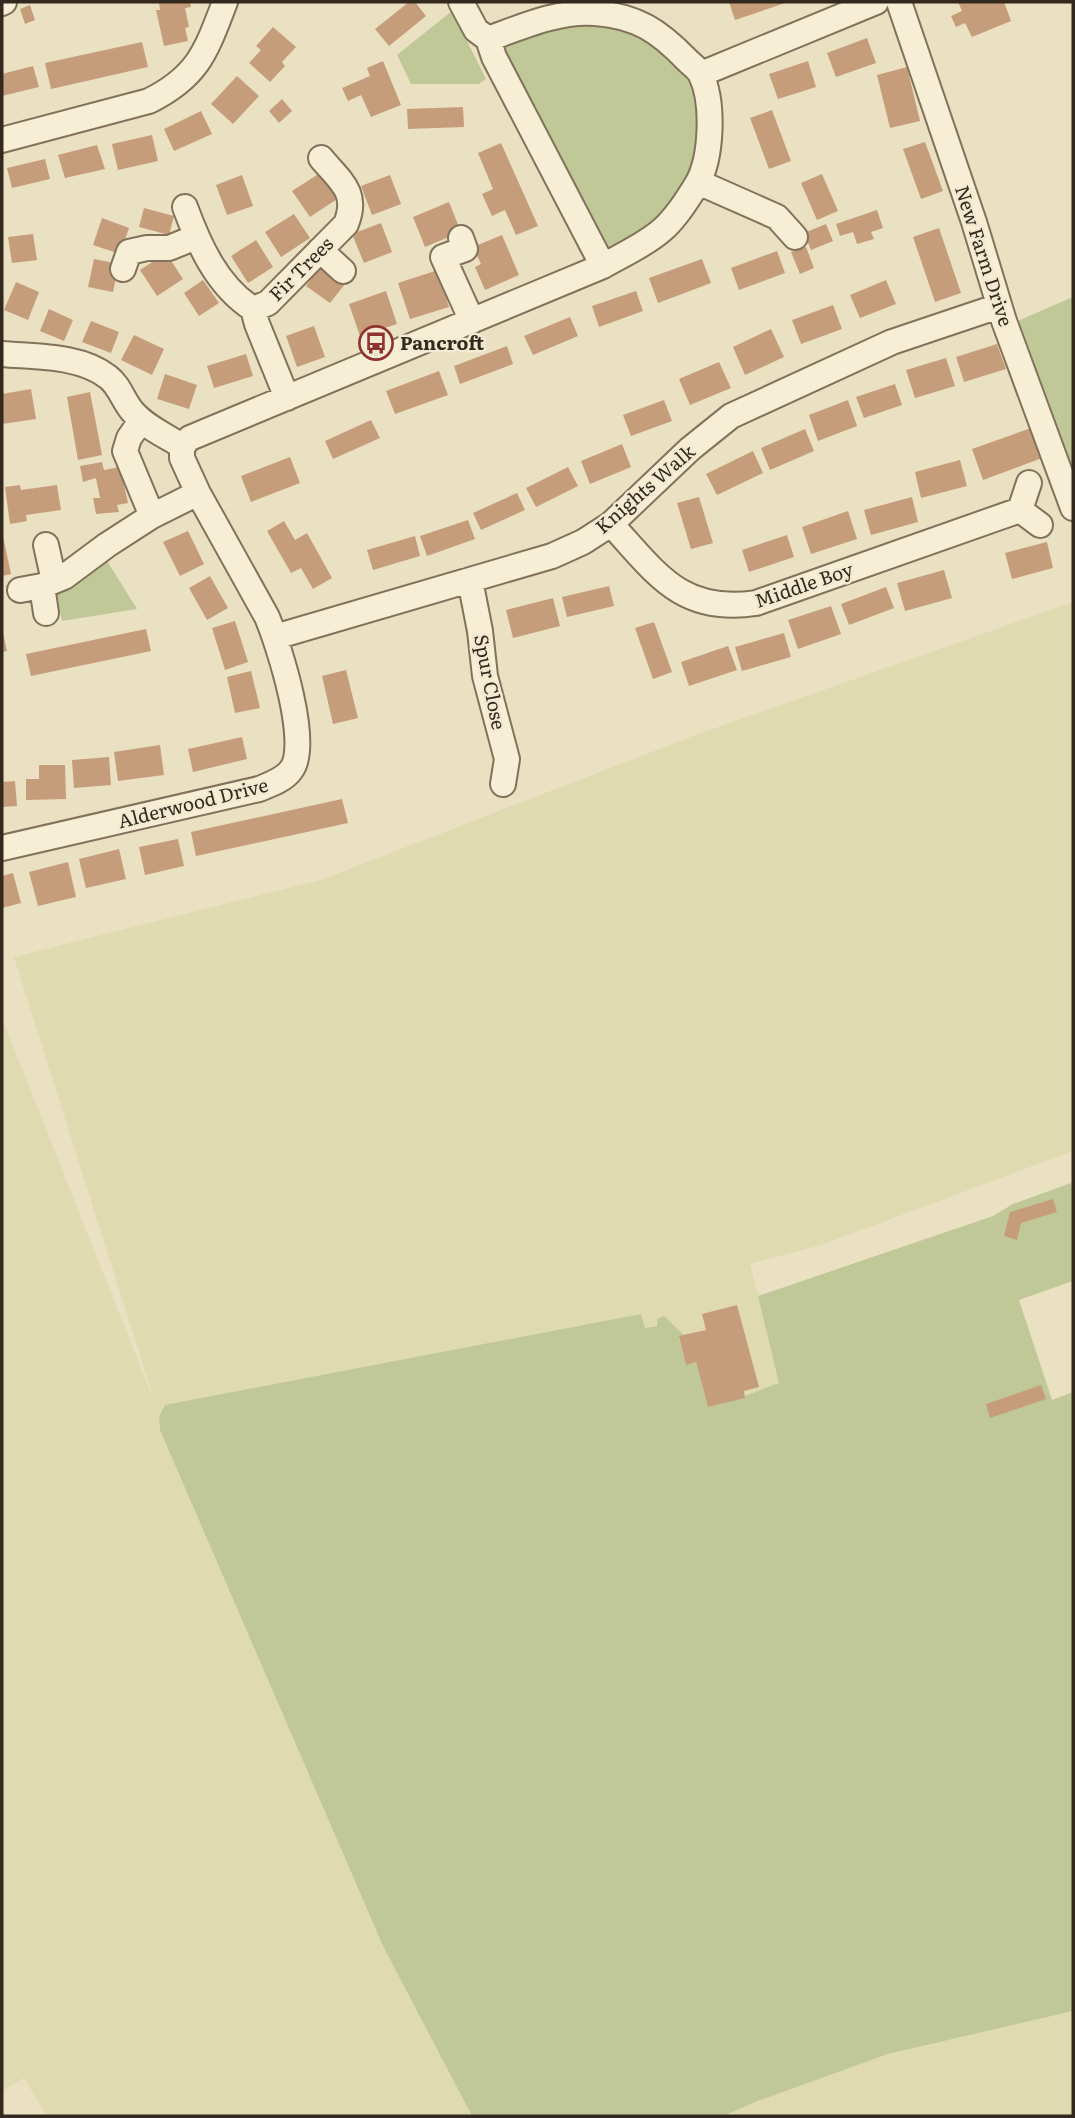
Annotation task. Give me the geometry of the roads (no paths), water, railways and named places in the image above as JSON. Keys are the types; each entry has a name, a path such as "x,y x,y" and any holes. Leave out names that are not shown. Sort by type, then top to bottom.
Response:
{"street":[{"path":"2,140 149,101 170,90 197,66 225,2"},
{"path":"461,2 476,30 488,39 494,57 603,266"},
{"path":"701,74 876,2"},
{"name":"New Farm Drive","path":"900,2 974,222 999,306 1073,508"},
{"path":"2,354 63,360 96,369 123,393 130,408 141,421 183,446 190,438 603,266 662,230 698,182 708,149 711,119 701,74 671,43 648,26 624,17 593,12 563,15 488,39"},
{"name":"Fir Trees","path":"253,309 268,303 346,223 352,209 350,195 321,158"},
{"path":"698,182 777,217 795,237"},
{"name":"Fir Trees","path":"185,207 196,237 214,270 237,299 253,309 287,398"},
{"path":"123,269 129,252 147,248 169,248 196,237"},
{"path":"461,238 465,249 443,257 472,321"},
{"path":"320,250 343,271"},
{"name":"Knights Walk","path":"275,637 552,556 611,524 690,449 731,416 892,342 999,306"},
{"path":"141,421 129,438 125,451 152,516"},
{"name":"Alderwood Drive","path":"2,848 259,789 274,783 291,771 298,752 299,732 275,637 267,617 198,493 182,458 183,446"},
{"path":"1029,482 1020,510 1040,525"},
{"path":"38,586 64,577 152,516 198,493"},
{"name":"Middle Boy","path":"611,524 660,578 682,594 706,604 730,607 756,603 1020,510"},
{"path":"46,613 38,586 47,545"},
{"name":"Spur Close","path":"470,580 485,676 507,759 503,784"}],"place":[{"name":"Pancroft","path":"376,343"}]}
